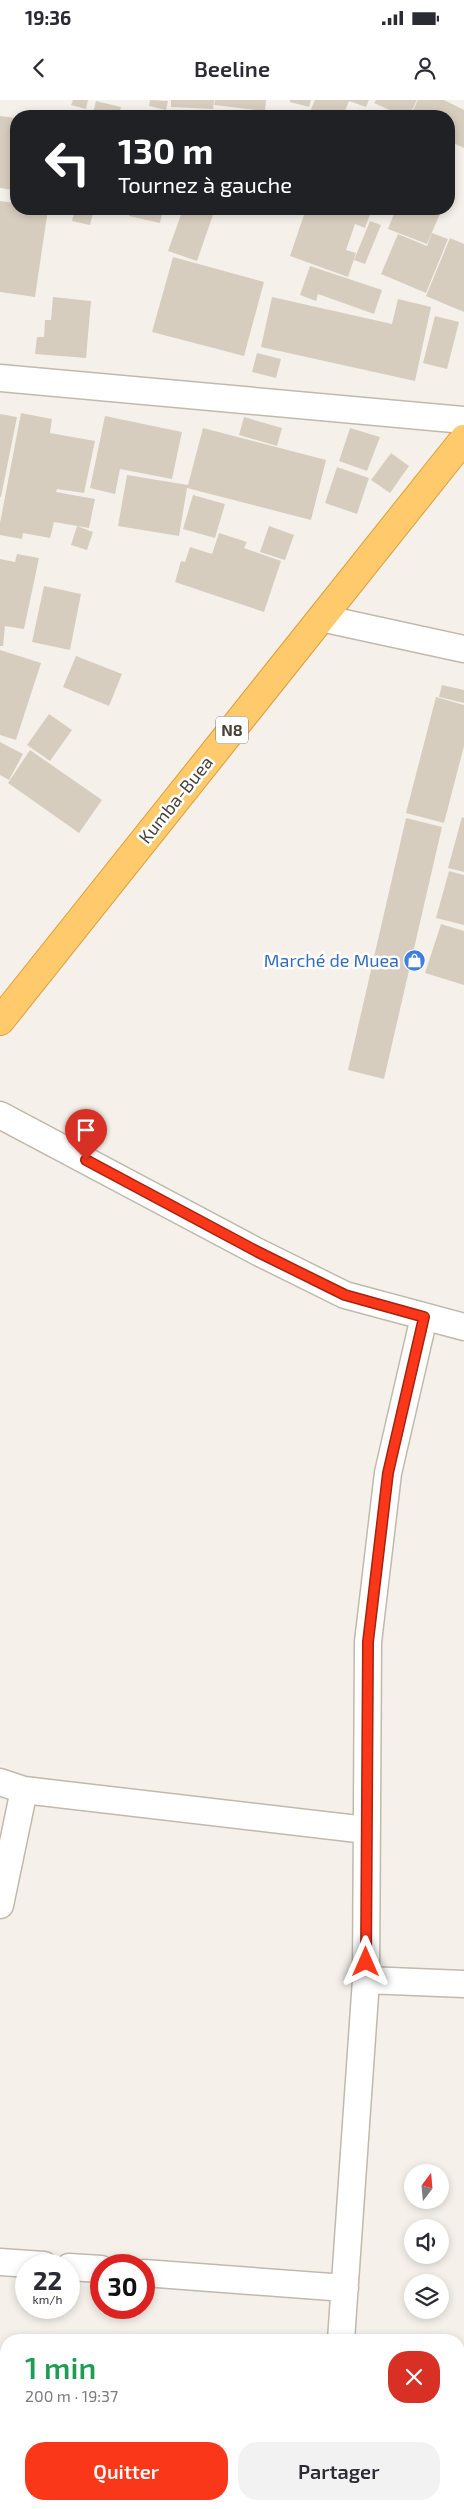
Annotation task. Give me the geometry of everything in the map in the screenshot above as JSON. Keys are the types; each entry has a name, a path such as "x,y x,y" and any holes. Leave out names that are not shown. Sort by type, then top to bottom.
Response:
{"highway":[{"name":"Kumba-Buea","path":"0,1021 464,439"}],"street":[{"path":"0,378 464,420"},
{"path":"321,618 464,650"},
{"path":"0,1115 258,1252 345,1295 464,1327"},
{"path":"341,2334 366,1980 368,1642 388,1473 424,1317"},
{"path":"0,1905 12,1786 366,1830"},
{"path":"366,1980 464,1984"},
{"path":"0,2262 15,2263"},
{"path":"155,2273 345,2288"}],"building":[{"path":"73,100 88,100 86,109 71,105"},
{"path":"150,100 168,101 166,110 149,106"},
{"path":"171,100 214,100 213,109 171,107"},
{"path":"215,100 266,100 265,110 214,105"},
{"path":"290,100 311,100 309,107 290,102"},
{"path":"315,100 369,100 366,107 349,101 345,110 311,110"},
{"path":"376,100 417,100 412,110 390,110 374,103"},
{"path":"418,100 444,100 464,110 464,148 455,144 455,110 413,110"},
{"path":"96,101 121,107 120,110 94,110"},
{"path":"0,116 10,117 10,190 0,188"},
{"path":"0,201 10,202 10,215 47,215 35,297 0,292"},
{"path":"74,215 92,215 90,225 72,221"},
{"path":"129,215 162,215 160,223"},
{"path":"181,215 213,215 197,261 168,251"},
{"path":"304,215 370,215 365,228 355,224 346,250 356,253 348,277 290,256"},
{"path":"394,215 439,215 427,244 388,229"},
{"path":"370,221 381,225 365,264 354,260"},
{"path":"432,233 448,239 426,293 381,274 398,234 427,246"},
{"path":"450,238 464,244 464,312 426,296"},
{"path":"173,257 264,282 244,356 152,332"},
{"path":"310,266 382,290 374,314 318,294 316,301 300,295"},
{"path":"53,297 91,301 86,358 35,354 37,337 44,337 45,320 51,320"},
{"path":"272,297 392,324 398,299 431,307 415,381 261,347"},
{"path":"435,316 459,322 447,369 423,363"},
{"path":"257,353 281,359 276,378 252,372"},
{"path":"21,413 52,419 50,433 95,441 84,493 57,489 56,492 95,499 89,528 54,522 50,538 23,533 22,539 0,535 0,523"},
{"path":"0,414 17,417 1,497 0,497"},
{"path":"105,416 182,432 172,479 120,469 115,494 90,488"},
{"path":"244,417 282,428 277,446 239,435"},
{"path":"203,428 326,460 311,520 187,488 179,536 118,526 127,475 188,485"},
{"path":"350,428 380,437 367,471 339,461"},
{"path":"391,453 409,466 390,493 371,480"},
{"path":"337,467 369,478 357,514 325,503"},
{"path":"193,495 225,504 215,538 183,529"},
{"path":"77,526 93,532 87,550 71,545"},
{"path":"269,526 294,535 285,560 260,552"},
{"path":"219,533 247,542 244,548 281,561 264,612 175,582 181,561 185,562 190,547 212,554"},
{"path":"17,554 39,558 24,629 5,626 3,646 0,646 0,559 15,562"},
{"path":"44,586 81,594 70,650 32,642"},
{"path":"0,650 41,663 16,740 0,735"},
{"path":"76,656 122,674 109,706 63,687"},
{"path":"442,685 464,690 464,703 439,697"},
{"path":"436,697 464,705 464,746 444,823 406,813"},
{"path":"49,714 72,730 50,761 27,745"},
{"path":"0,742 23,754 9,780 0,775"},
{"path":"30,750 102,800 79,833 8,783"},
{"path":"462,817 464,818 464,872 448,868"},
{"path":"406,818 442,827 384,1079 348,1070"},
{"path":"449,871 464,875 464,925 436,918"},
{"path":"441,924 464,931 464,985 425,973"}],"place":[{"name":"Marché de Muea","path":"415,961"}],"route":[{"path":"86,1160 258,1252 345,1295 424,1317 388,1473 368,1642 366,1962"}]}
